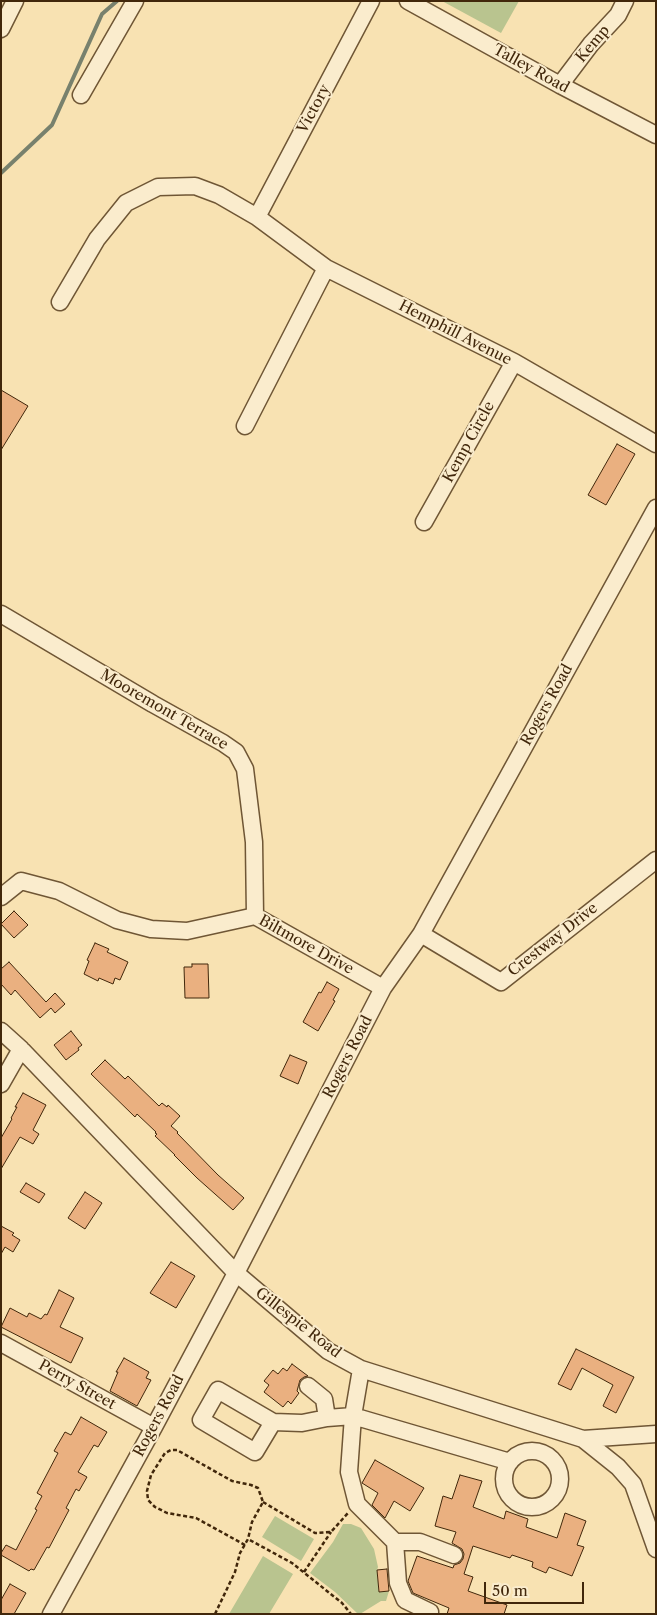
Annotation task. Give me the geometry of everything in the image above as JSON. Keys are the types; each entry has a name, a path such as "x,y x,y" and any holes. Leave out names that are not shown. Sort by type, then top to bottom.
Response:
{"street":[{"path":"1,29 15,1"},
{"path":"81,95 135,1"},
{"name":"Victory","path":"257,217 371,1"},
{"name":"Talley Road","path":"408,1 560,85 656,135"},
{"name":"Kemp","path":"560,85 592,44 618,15 625,1"},
{"name":"Hemphill Avenue","path":"60,302 97,239 126,203 158,187 195,186 219,195 257,217 326,268 514,362 656,444"},
{"path":"245,426 326,268"},
{"name":"Kemp Circle","path":"424,522 514,362"},
{"name":"Rogers Road","path":"51,1614 236,1273 383,988 421,934 656,508"},
{"name":"Mooremont Terrace","path":"1,614 153,704 224,743 236,752 246,769 254,842 255,916"},
{"name":"Crestway Drive","path":"421,934 501,982 656,860"},
{"name":"Biltmore Drive","path":"1,897 21,881 59,891 117,920 151,928 187,931 255,916 383,988"},
{"name":"Gillespie Road","path":"1,1031 21,1048 236,1273 328,1351 361,1368 583,1440 618,1467 632,1484 656,1549"},
{"path":"1,1084 21,1048"},
{"name":"Perry Street","path":"1,1343 154,1427"},
{"path":"361,1368 353,1416 349,1472 357,1504 395,1542 398,1583 405,1600 430,1612"},
{"path":"308,1386 324,1399 327,1418"},
{"path":"273,1422 302,1423 327,1418 353,1416 510,1462"},
{"path":"583,1440 656,1434"},
{"path":"395,1542 420,1542 454,1555"}],"path":[{"path":"245,1545 196,1518 167,1513 155,1507 148,1500 147,1491 151,1474 165,1453 177,1450 232,1481 258,1488 263,1502 315,1533 331,1532"},
{"path":"215,1614 235,1572 240,1553 248,1539 252,1522 263,1502"},
{"path":"304,1573 331,1532 357,1504"},
{"path":"248,1539 292,1563 342,1603 351,1614"}],"green space":[{"path":"442,1 519,1 501,33"},
{"path":"275,1516 314,1539 301,1561 262,1537"},
{"path":"343,1524 351,1524 361,1528 374,1549 378,1567 379,1592 389,1591 386,1601 381,1601 360,1614 310,1573 333,1542"},
{"path":"263,1556 293,1574 269,1614 229,1614"}],"building":[{"path":"1,390 28,406 1,450"},
{"path":"617,444 635,454 606,505 588,495"},
{"path":"14,911 28,925 14,938 1,924"},
{"path":"95,943 109,949 107,952 128,962 120,980 115,978 113,984 99,978 98,981 84,974 89,961 87,960"},
{"path":"9,962 46,1002 55,993 65,1004 55,1013 51,1008 40,1018 15,990 11,995 1,984 1,969"},
{"path":"192,964 208,964 209,998 185,998 184,967 192,967"},
{"path":"327,982 339,989 333,1000 335,1001 318,1031 303,1022 319,992 321,993"},
{"path":"71,1031 82,1045 78,1048 79,1050 66,1060 54,1045"},
{"path":"290,1055 307,1062 298,1084 280,1076"},
{"path":"105,1060 125,1079 128,1076 159,1106 162,1103 167,1107 168,1105 180,1116 171,1126 218,1175 244,1198 233,1210 197,1178 155,1136 156,1132 137,1114 135,1117 91,1074"},
{"path":"23,1093 46,1105 33,1130 39,1134 33,1144 20,1137 1,1169 1,1138 12,1119 17,1107 15,1107"},
{"path":"26,1183 45,1194 39,1203 20,1192"},
{"path":"85,1192 102,1203 85,1229 68,1218"},
{"path":"1,1226 14,1233 12,1235 20,1240 13,1252 5,1247 1,1254"},
{"path":"171,1262 195,1276 176,1308 150,1293"},
{"path":"59,1290 74,1298 60,1327 83,1338 71,1363 1,1327 10,1308 27,1317 29,1313 41,1319 45,1314 47,1315"},
{"path":"576,1349 634,1377 616,1413 603,1406 613,1385 582,1368 571,1390 558,1384"},
{"path":"124,1358 149,1372 146,1378 151,1380 137,1406 110,1391 118,1372 116,1372"},
{"path":"292,1364 308,1376 300,1380 297,1391 299,1393 291,1404 288,1401 283,1407 264,1392 269,1385 264,1381 273,1370 278,1374 283,1368 287,1371"},
{"path":"81,1417 107,1432 98,1447 94,1445 78,1472 87,1477 79,1491 76,1489 66,1508 69,1510 49,1548 47,1547 34,1570 31,1569 29,1571 1,1555 1,1553 6,1545 16,1550 37,1510 35,1509 42,1496 37,1493 58,1453 54,1451 65,1432 71,1435"},
{"path":"375,1460 424,1488 410,1511 394,1501 385,1518 372,1505 378,1493 362,1483"},
{"path":"460,1475 482,1481 473,1507 504,1519 506,1511 528,1519 526,1527 557,1538 565,1513 586,1521 577,1545 584,1547 572,1576 549,1567 546,1573 532,1567 533,1562 512,1555 510,1558 473,1546 464,1574 473,1577 468,1591 507,1605 504,1614 447,1614 449,1608 413,1593 408,1581 417,1556 453,1568 454,1565 460,1563 463,1559 462,1549 452,1543 456,1532 435,1526 443,1496 452,1499"},
{"path":"387,1569 389,1591 379,1592 377,1570"},
{"path":"10,1584 26,1593 14,1614 1,1614 1,1600"}],"waterway":[{"path":"1,173 52,125 102,14 117,1"}]}
